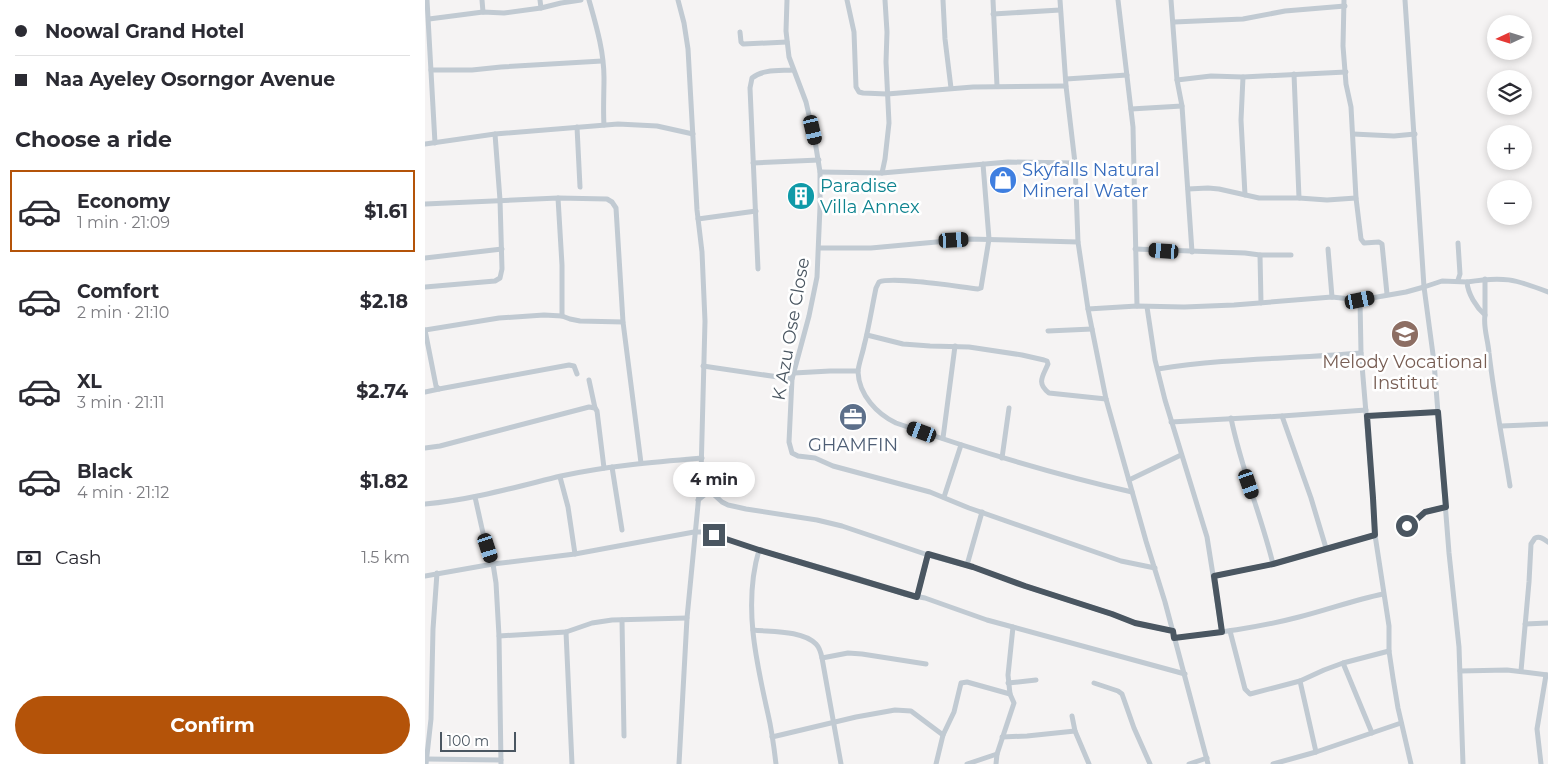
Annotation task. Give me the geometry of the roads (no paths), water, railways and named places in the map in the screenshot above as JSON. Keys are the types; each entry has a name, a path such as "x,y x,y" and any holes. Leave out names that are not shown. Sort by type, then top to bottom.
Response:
{"street":[{"path":"427,0 435,143"},
{"path":"482,0 483,12"},
{"path":"540,0 541,8"},
{"path":"429,19 483,12 504,13 581,0"},
{"path":"589,0 600,45 604,77 604,125"},
{"path":"678,0 688,49 705,301 702,458 687,618 679,764"},
{"name":"K Azu Ose Close","path":"787,0 789,57 806,102 820,172 817,277 792,380 790,448 795,455 815,458 833,466 930,492 944,498"},
{"path":"847,0 854,32 857,87 859,92 887,94 951,88 1066,86"},
{"path":"882,173 889,123 885,0"},
{"path":"943,0 945,39 951,88"},
{"path":"993,0 997,86"},
{"path":"1060,0 1066,86 1075,163 1078,242 1088,309 1107,399 1185,674 1207,761 1189,764"},
{"path":"1118,0 1131,109 1134,158 1137,306"},
{"path":"1171,0 1177,80 1182,106 1192,252"},
{"path":"1344,0 1343,46 1346,84 1351,107 1356,198 1361,239 1364,242 1379,242 1383,246 1387,294"},
{"path":"1405,0 1424,287 1434,362 1458,639 1463,764"},
{"path":"1174,22 1243,19 1285,11 1345,6"},
{"path":"993,14 1060,10"},
{"path":"740,32 743,44 787,42"},
{"path":"431,70 472,70 602,61"},
{"path":"759,269 753,163 752,78 757,74 793,70"},
{"path":"1177,80 1211,76 1243,77 1346,72"},
{"path":"1294,74 1299,198"},
{"path":"1066,80 1127,75"},
{"path":"1243,77 1241,120 1245,195"},
{"path":"1131,109 1182,106"},
{"path":"425,144 495,134 618,124 657,126 693,134"},
{"path":"577,127 580,187"},
{"path":"425,287 498,280 501,278 500,200 495,134"},
{"path":"1353,134 1394,136 1415,134"},
{"path":"753,163 819,160"},
{"path":"820,172 882,173 983,164 1075,163"},
{"path":"983,164 989,239 982,282 979,288 885,280 879,282 876,288 858,371 862,387 877,411 896,423 1002,458 1081,481 1132,492"},
{"path":"1188,189 1208,188 1259,198 1327,200 1356,198"},
{"path":"558,198 562,265 561,316"},
{"path":"425,204 558,198 607,199 612,202 616,208 623,322 641,463"},
{"path":"698,219 756,212"},
{"path":"819,248 871,248 939,241 989,239 1024,242 1078,242"},
{"path":"1458,243 1458,280"},
{"path":"425,258 502,249"},
{"path":"1135,249 1291,255"},
{"path":"1328,249 1332,297"},
{"path":"1260,255 1261,303"},
{"path":"1088,309 1137,306 1193,307 1332,297 1360,300 1424,287 1442,281 1458,280 1467,282 1504,278 1548,292"},
{"path":"1485,279 1484,329 1510,486"},
{"path":"1467,282 1474,302 1485,315"},
{"path":"1360,300 1361,353 1375,535 1389,626 1389,652 1401,723 1411,764"},
{"path":"1147,307 1157,369 1171,422 1207,537 1222,632"},
{"path":"439,389 436,386 425,330 499,318 544,315 561,316 570,320 580,321 623,322"},
{"path":"1049,331 1092,329"},
{"path":"867,335 909,344 955,346 1022,354 1047,361 1048,364 1041,382 1043,388 1049,393 1107,399"},
{"path":"943,438 955,346"},
{"path":"1157,369 1213,362 1310,358 1361,353"},
{"path":"425,392 569,365 574,366 577,374"},
{"path":"703,366 792,380"},
{"path":"794,373 858,371"},
{"path":"589,380 597,411 604,468"},
{"path":"425,448 441,446 589,407 595,408"},
{"path":"1002,458 1009,408"},
{"path":"1171,422 1282,416 1438,412"},
{"path":"1282,416 1311,498 1325,548"},
{"path":"1231,418 1239,454 1264,529 1273,564"},
{"path":"1501,426 1548,424"},
{"path":"961,445 944,498 1121,561 1155,568"},
{"path":"1129,480 1181,455"},
{"path":"425,504 475,497 561,476 604,468 702,458"},
{"path":"612,467 622,530"},
{"path":"561,476 575,554"},
{"path":"698,500 708,492 711,492 728,505 829,523 967,565 1135,623 1173,631"},
{"path":"437,572 427,762 501,762 499,636 496,583 493,564 483,533 475,497"},
{"path":"1407,526 1425,512 1446,507"},
{"path":"967,565 982,512"},
{"path":"425,576 437,572 575,554 694,532 705,532 954,608 987,620 1185,674"},
{"path":"1214,576 1273,564 1375,535"},
{"path":"1521,671 1531,544 1537,537 1548,542"},
{"path":"759,550 754,566 753,578 753,630 758,673 777,764"},
{"path":"917,597 928,554"},
{"path":"1174,638 1230,631 1299,617 1347,602 1383,594"},
{"path":"499,636 565,632 592,623 622,620 687,618"},
{"path":"622,620 624,736"},
{"path":"1525,624 1548,623"},
{"path":"996,764 997,754 1014,707 1008,683 1008,664 1013,627"},
{"path":"753,630 787,632 805,637 816,644 822,658 841,764"},
{"path":"1230,631 1243,685 1247,692 1251,694 1300,680 1343,663 1389,652"},
{"path":"565,632 572,764"},
{"path":"822,658 848,653 926,664"},
{"path":"1343,663 1372,733"},
{"path":"425,667 432,667"},
{"path":"1460,671 1521,671 1547,675 1537,729 1541,764"},
{"path":"1008,683 1037,680"},
{"path":"1300,680 1315,752"},
{"path":"936,764 943,735 954,712 963,682 1010,694"},
{"path":"1094,683 1122,694 1134,728 1151,764"},
{"path":"772,737 895,710 911,711 943,735"},
{"path":"1072,716 1075,731 1089,764"},
{"path":"1273,764 1401,723"},
{"path":"1003,736 1027,736 1075,731"},
{"path":"967,764 997,754"}],"place":[{"name":"Skyfalls Natural Mineral Water","path":"1003,180"},
{"name":"Paradise Villa Annex","path":"801,196"},
{"name":"Melody Vocational Institut","path":"1405,334"},
{"name":"GHAMFIN","path":"853,417"}]}
